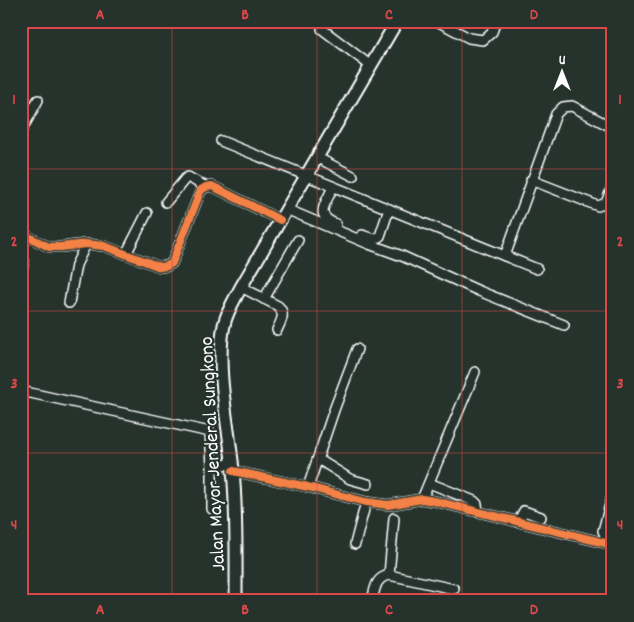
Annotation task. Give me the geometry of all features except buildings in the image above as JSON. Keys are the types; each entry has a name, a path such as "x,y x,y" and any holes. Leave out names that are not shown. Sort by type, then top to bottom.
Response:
{"main road":[{"name":"Jalan Mayor Jenderal Sungkono","path":"236,601 233,468 222,373 224,324 229,309 286,209 318,158 397,21"}],"street":[{"path":"438,21 469,38 484,40 492,32 496,21"},
{"path":"322,29 371,66"},
{"path":"21,131 38,100"},
{"path":"505,256 556,114 563,107 572,106 613,128"},
{"path":"221,141 537,269"},
{"path":"318,158 353,176"},
{"path":"166,202 185,178 188,177 206,187"},
{"path":"531,180 598,206 606,203 613,185"},
{"path":"21,233 49,246 61,247 86,244 104,246 155,266 167,266 172,263 201,190 206,187 212,186 280,220"},
{"path":"333,187 323,210 326,220 371,239 376,239 380,236 389,209"},
{"path":"286,209 564,325"},
{"path":"126,254 147,213"},
{"path":"264,299 298,240"},
{"path":"69,303 76,265 86,244"},
{"path":"21,257 24,261 21,272"},
{"path":"242,287 282,310 283,315 277,330"},
{"path":"308,487 357,349"},
{"path":"422,499 475,372"},
{"path":"21,391 210,432 229,432"},
{"path":"210,432 212,509"},
{"path":"318,459 350,479 368,484"},
{"path":"212,466 233,468 366,502 388,505 422,499 613,545"},
{"path":"428,483 477,504 478,512"},
{"path":"613,492 603,531 606,537 613,538"},
{"path":"454,506 455,494"},
{"path":"355,544 366,502"},
{"path":"518,522 524,511 541,517"},
{"path":"389,575 394,518"},
{"path":"372,601 378,580 382,576 389,575 454,589"}],"cycle path":[{"path":"21,233 49,247 86,244 104,246 160,267 172,263 201,190 206,187 212,186 280,220"},
{"path":"233,471 366,502 388,505 422,499 434,501 613,545"}]}
